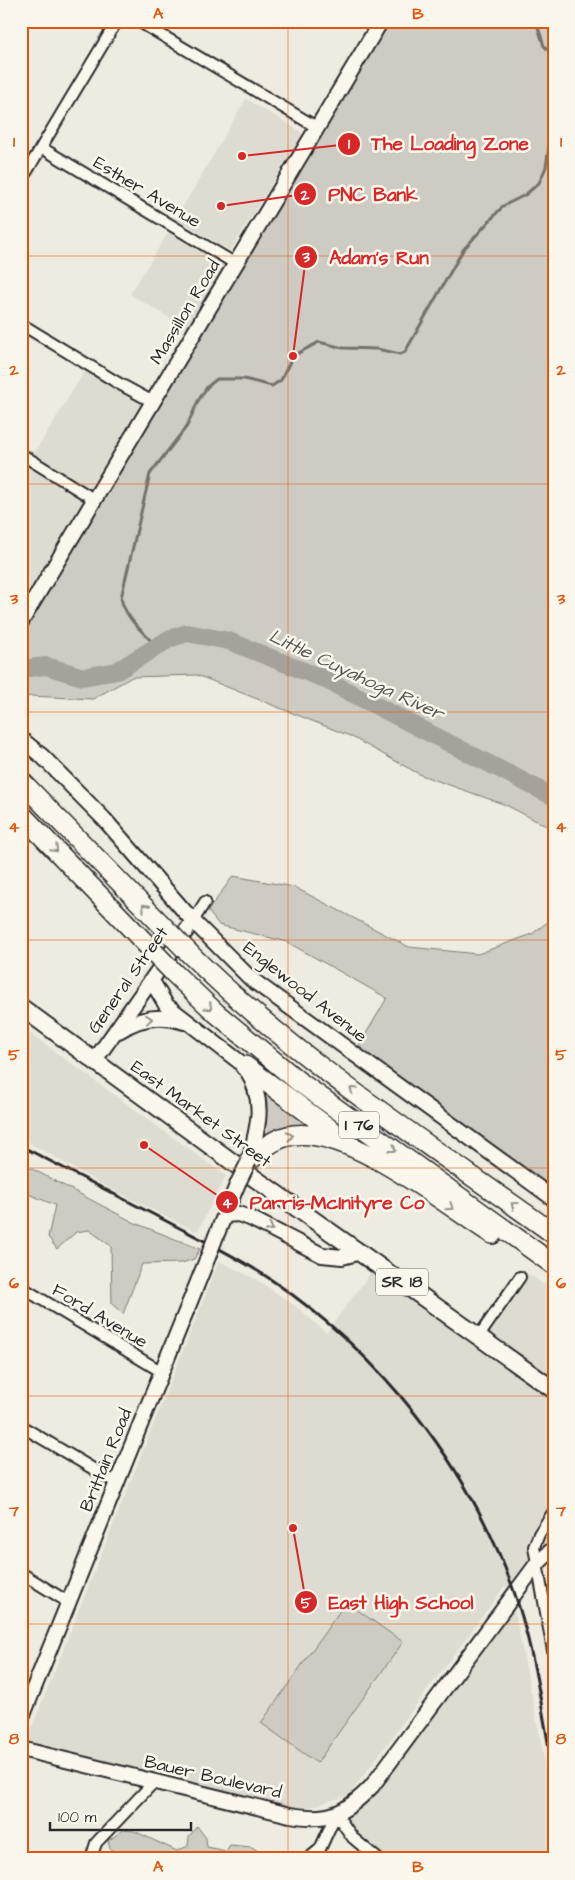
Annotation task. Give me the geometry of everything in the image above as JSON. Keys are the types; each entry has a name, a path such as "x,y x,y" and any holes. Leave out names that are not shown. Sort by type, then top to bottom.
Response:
{"highway":[{"name":"I 76","path":"21,781 190,955 290,1044 554,1234"},
{"name":"I 76","path":"21,814 174,973 228,1024 298,1081 554,1265"},
{"path":"245,1066 356,1148 390,1167 554,1274"},
{"path":"249,1161 272,1142 294,1135 317,1135 356,1148"}],"main road":[{"name":"Massillon Road","path":"21,622 26,603 95,500 381,21"},
{"name":"Englewood Avenue","path":"21,739 43,758 104,819 193,921 251,979 554,1199"},
{"name":"General Street","path":"95,1060 193,921"},
{"name":"Brittain Road","path":"21,1718 216,1236 249,1161 260,1121 257,1092 245,1066 187,1024 166,1005 152,981"},
{"name":"East Market Street","path":"21,1007 250,1175 554,1390"},
{"path":"114,1034 133,1022 152,1018 172,1019 187,1024"},
{"path":"225,1215 238,1214 250,1218 322,1255 342,1258 361,1252"},
{"path":"336,1814 355,1804 372,1786 536,1565 554,1548"},
{"name":"Bauer Boulevard","path":"21,1749 314,1819 336,1814"}],"street":[{"path":"21,181 117,21"},
{"path":"138,21 318,128"},
{"name":"Esther Avenue","path":"42,148 236,264"},
{"path":"21,324 153,402"},
{"path":"21,454 95,500"},
{"path":"193,921 205,902"},
{"path":"479,1336 520,1277"},
{"name":"Ford Avenue","path":"21,1287 162,1372"},
{"path":"21,1426 117,1483"},
{"path":"554,1511 535,1542 536,1565 554,1656"},
{"path":"21,1573 68,1602"},
{"path":"91,1859 96,1843 154,1782"},
{"path":"308,1859 320,1849 336,1814"},
{"path":"336,1814 353,1838 378,1859"}],"shaded area":[{"path":"390,21 554,21 554,833 550,828 506,805 421,775 350,736 197,675 132,677 93,699 30,696 21,700 21,638"},
{"path":"246,99 300,131 302,135 230,251 176,219"},
{"path":"171,228 234,265 193,332 130,294"},
{"path":"87,368 150,403 95,498 31,458"},
{"path":"21,460 92,500 31,603 21,597"},
{"path":"233,876 294,887 409,947 478,954 532,934 554,917 554,1190 357,1049 387,998 287,942 219,925 208,911"},
{"path":"21,1027 226,1176 198,1230 195,1231 103,1185 21,1138"},
{"path":"257,1084 320,1128 258,1141"},
{"path":"21,1163 135,1223 200,1249 194,1259 182,1263 142,1264 123,1314 112,1304 111,1246 89,1230 76,1232 57,1249 48,1237 55,1205 21,1191"},
{"path":"219,1261 259,1281 298,1308 326,1333 376,1266 554,1394 554,1507 541,1525 534,1564 515,1589 505,1586 349,1795 300,1810 26,1742"},
{"path":"524,1271 554,1292 554,1388 483,1336"},
{"path":"554,1517 554,1546 538,1560 536,1548"},
{"path":"510,1600 515,1613 554,1807 554,1859 378,1859 336,1814 355,1804"},
{"path":"346,1602 403,1642 317,1763 261,1723"},
{"path":"197,1826 206,1838 207,1847 226,1851 230,1845 252,1847 270,1859 128,1859 110,1849 108,1841 123,1830 134,1831 177,1851 188,1846 189,1837"}],"waterway":[{"path":"536,21 544,46 554,55"},
{"path":"156,646 130,618 121,598 150,474 187,426 198,401 207,387 217,379 244,379 272,386 281,380 293,356 319,342 343,348 377,349 400,354 405,352 463,250 503,206 525,195 539,183 546,167 554,112"},
{"name":"Little Cuyahoga River","path":"21,669 46,666 83,677 117,671 169,639 187,633 229,641 324,679 554,797"}],"railway":[{"path":"21,1146 248,1265 312,1310 349,1342 384,1377 444,1453 470,1495 492,1538 511,1583 526,1630 554,1776"}],"place":[{"name":"The Loading Zone","path":"242,156"},
{"name":"PNC Bank","path":"221,206"},
{"name":"Adam's Run","path":"293,356"},
{"name":"Parris-McInityre Co","path":"144,1145"},
{"name":"East High School","path":"293,1528"}]}
